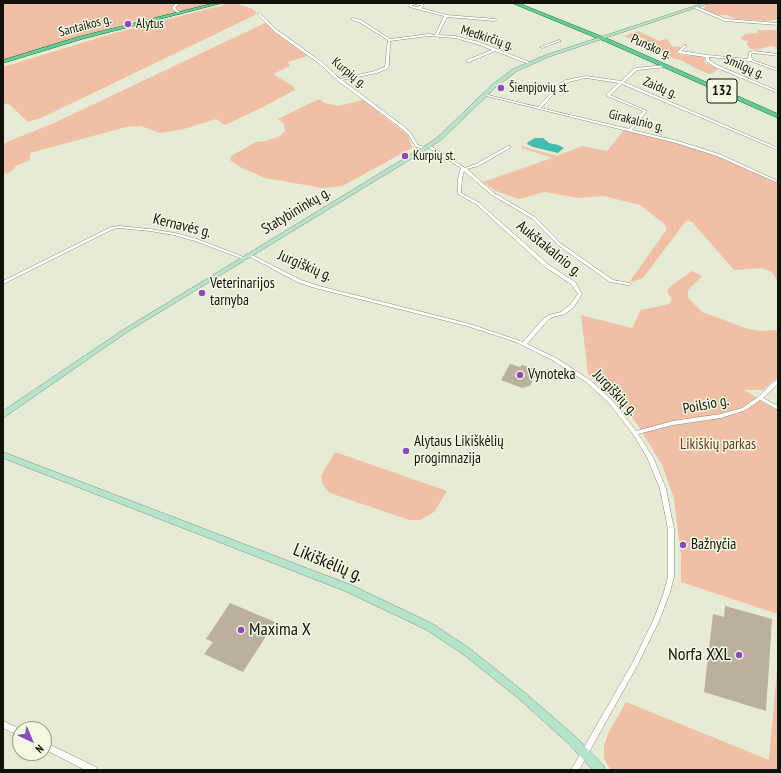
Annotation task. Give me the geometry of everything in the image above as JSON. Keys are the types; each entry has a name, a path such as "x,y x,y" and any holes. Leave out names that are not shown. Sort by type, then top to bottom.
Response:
{"main road":[{"name":"Santaikos g.","path":"3,62 80,38 220,3"},
{"name":"Punsko g.","path":"514,3 602,38 778,116"}],"street":[{"path":"178,3 173,8 179,13"},
{"path":"407,3 413,8 419,8 446,16 495,20"},
{"name":"Statybininkų g.","path":"3,415 125,331 440,138 484,95 505,78 530,62 708,3"},
{"path":"695,7 726,20 778,24"},
{"name":"Kurpių g.","path":"258,14 276,31 322,64 339,80 402,127 417,146 426,147"},
{"path":"436,35 446,16"},
{"path":"339,80 376,72 386,68 389,56 389,40 360,20 353,19"},
{"name":"Medkirčių g.","path":"389,40 410,36 436,35 461,38 530,62"},
{"path":"541,47 560,41"},
{"path":"686,46 678,52 750,60 778,70"},
{"path":"468,61 494,50"},
{"path":"750,60 750,53 754,52 778,55"},
{"name":"Smilgų g.","path":"707,56 707,60 716,66 778,92"},
{"path":"630,130 645,111 608,95 636,69 666,66"},
{"name":"Zaidų g.","path":"539,108 560,85 567,81 586,77 621,82 778,149"},
{"name":"Girakalnio g.","path":"484,95 630,130 705,150 778,182"},
{"name":"Aukštakalnio g.","path":"426,147 463,169 493,194 534,218 559,244 612,281 628,284"},
{"path":"463,169 472,167 509,147"},
{"name":"Aukštakalnio g.","path":"463,169 460,179 460,193 478,203 542,262 573,283 580,294 572,306 563,314 551,316 546,319 524,344"},
{"path":"773,180 778,178"},
{"name":"Kernavės g.","path":"3,283 112,228 129,227 174,234 247,256"},
{"name":"Jurgiškių g.","path":"247,256 317,288 473,326 498,333 524,344 554,359 588,380 610,401 635,433 650,457 658,474 668,508 672,546 671,577 656,621 635,664 575,770"},
{"name":"Poilsio g.","path":"635,433 673,423 721,416 744,409 760,398 778,381"},
{"path":"760,398 778,408"},
{"name":"Likiškėlių g.","path":"3,455 348,588 428,626 466,651 500,677 572,740 600,770"},
{"path":"3,724 12,729"},
{"path":"52,749 93,770"}],"green space":[{"path":"3,3 216,3 151,19 144,18 3,60"},
{"path":"231,3 238,3 242,6 251,8 256,12 255,15 41,118 28,122 10,105 3,103 3,67 111,34"},
{"path":"778,3 778,19 769,21 736,19 726,15 717,15 703,9 707,4"},
{"path":"265,23 307,56 288,62 290,66 273,74 294,87 295,90 225,125 216,119 184,129 160,133 141,126 126,127 30,153 30,160 16,166 9,173 3,174 3,145 9,141 52,124"},
{"path":"757,30 778,30 778,48 771,46 757,50 749,48 747,44 748,41 742,40 741,37 746,34 758,33"},
{"path":"638,31 659,41 667,39 673,47 678,46 681,48 676,53 680,55 698,56 704,58 705,63 718,68 713,73 709,74 683,61 672,58 624,36"},
{"path":"319,99 324,103 338,106 363,100 408,135 412,148 342,186 323,188 265,178 240,167 230,160 231,156 256,142 266,141 280,136 285,131 284,124 278,119"},
{"path":"624,130 670,141 714,155 778,183 778,282 772,272 761,268 734,270 692,222 688,221 685,222 643,278 632,282 630,281 667,229 663,223 640,205 604,196 578,198 545,192 519,199 496,191 483,182 552,158 522,148 521,146 557,156 582,146 607,151"},
{"name":"Likiškių parkas","path":"692,271 702,276 688,290 688,298 702,312 748,329 760,331 778,330 778,377 763,390 744,390 778,410 778,614 681,582 681,556 674,498 662,465 637,424 621,404 606,388 588,374 581,315 632,328 641,310 670,303 672,299 667,291 672,285"},
{"path":"335,452 447,491 434,512 420,520 409,520 330,493 322,483 321,476"},
{"path":"778,660 778,770 611,770 607,764 604,758 604,745 609,732 626,702 769,760"}],"water":[{"path":"535,138 543,138 549,143 564,148 558,153 533,147 527,144"}],"building":[{"name":"Vynoteka","path":"510,364 520,367 522,365 538,370 530,386 522,388 501,380"},
{"name":"Maxima X","path":"230,603 275,622 243,672 204,654 213,642 206,639"},
{"name":"Norfa XXL","path":"725,606 772,619 766,711 704,692 713,614 724,617"}],"place":[{"name":"Alytus","path":"128,24"},
{"name":"Šienpjovių st.","path":"501,88"},
{"name":"Kurpių st.","path":"405,156"},
{"name":"Veterinarijos tarnyba","path":"202,293"},
{"name":"Vynoteka","path":"520,375"},
{"name":"Alytaus Likiškėlių progimnazija","path":"406,451"},
{"name":"Bažnyčia","path":"683,545"},
{"name":"Maxima X","path":"241,630"},
{"name":"Norfa XXL","path":"739,655"}]}
